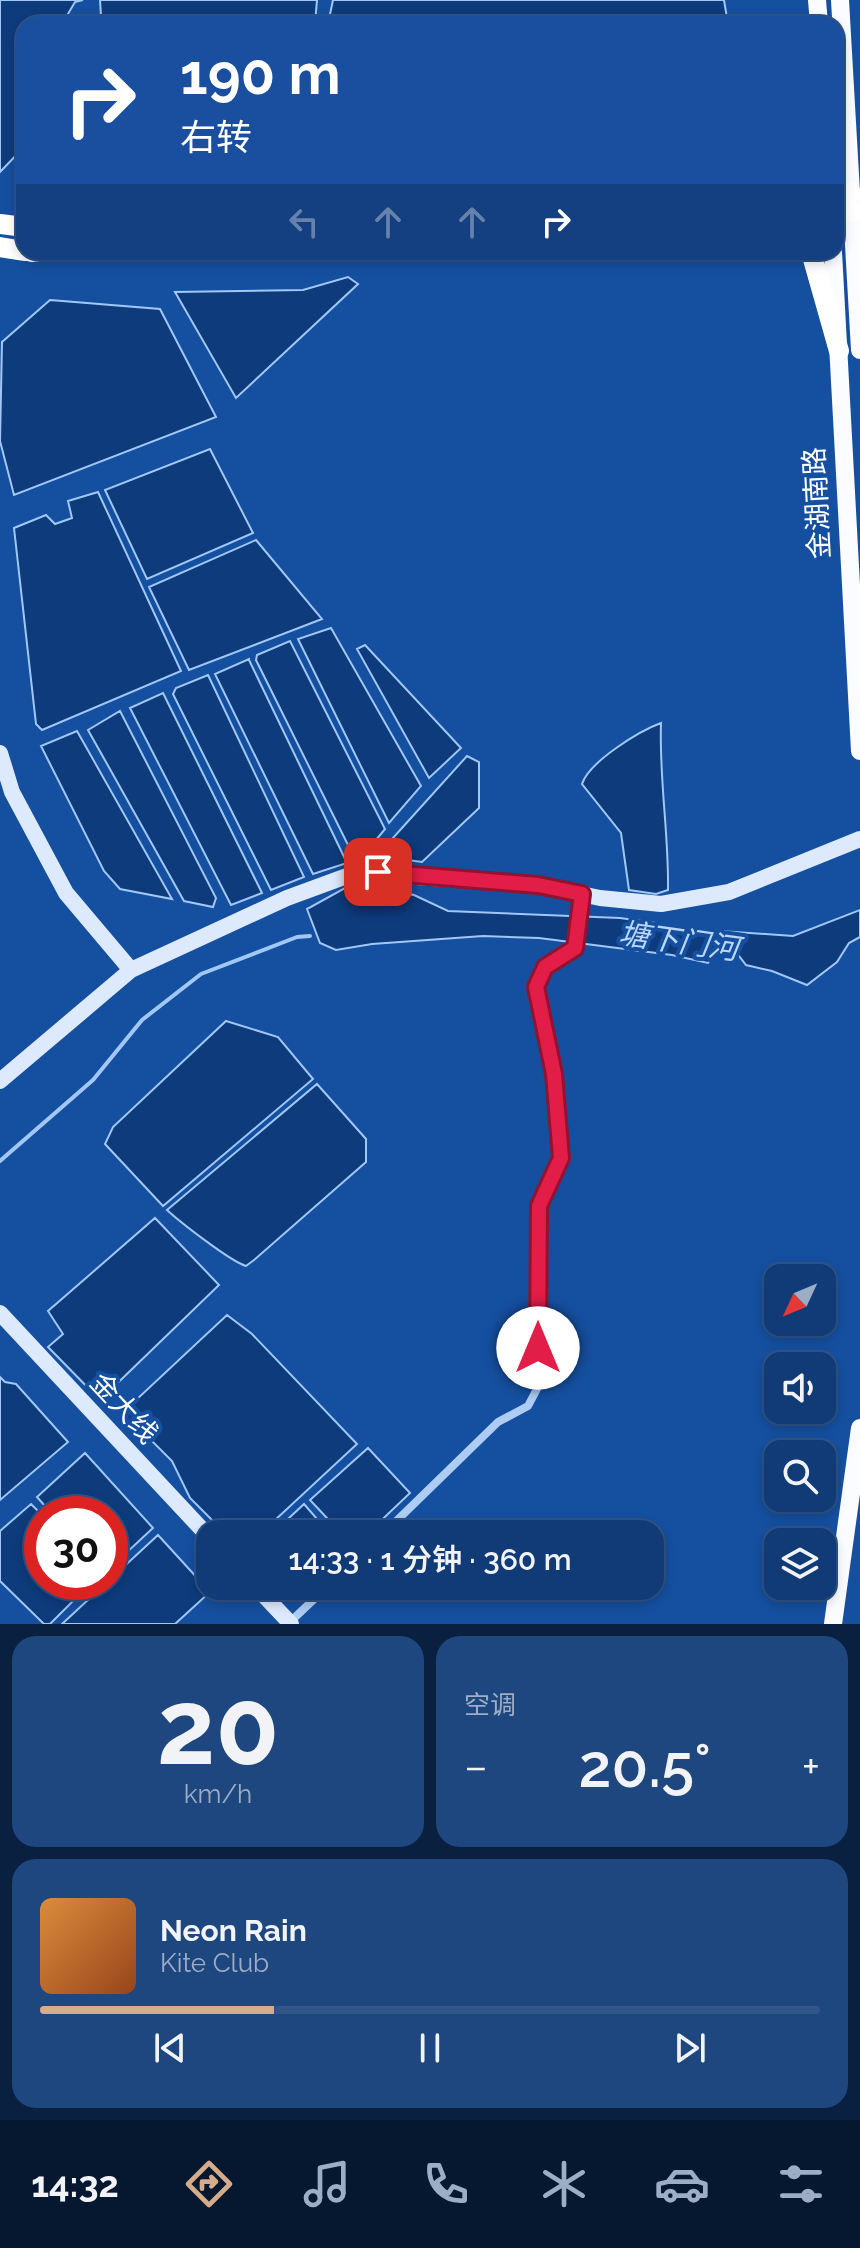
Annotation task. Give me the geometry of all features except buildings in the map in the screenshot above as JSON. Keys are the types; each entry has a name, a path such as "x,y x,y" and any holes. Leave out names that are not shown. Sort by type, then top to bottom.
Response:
{"highway":[{"path":"813,260 839,351"}],"main road":[{"path":"844,203 860,350"},
{"name":"金湖南路","path":"833,260 844,505 860,751"},
{"path":"833,1624 860,1428"}],"street":[{"path":"0,753 12,792 66,893 131,970"},
{"path":"0,1081 131,970 287,898 355,873 538,885 582,895 661,904 729,892 860,839"},
{"path":"397,1520 498,1422 528,1406 538,1387 539,1206 561,1158 554,1074 536,987 545,967 575,948 582,895"},
{"name":"金大线","path":"0,1313 196,1523"},
{"path":"268,1600 290,1623 314,1600"}],"water":[{"path":"0,0 83,0 75,2 67,16 16,16 16,155 0,172"},
{"path":"100,0 317,0 316,16 101,16"},
{"path":"333,0 724,0 727,16 330,16"},
{"path":"348,277 358,284 236,398 175,292 303,290"},
{"path":"50,300 160,309 216,417 14,495 0,441 2,342"},
{"path":"210,449 253,533 147,579 105,490"},
{"path":"98,492 181,671 42,730 36,724 14,528 46,515 55,524 72,518 68,501"},
{"path":"256,540 322,619 189,670 149,587"},
{"path":"331,628 421,786 389,823 298,639"},
{"path":"290,641 385,829 362,857 355,859 256,660 257,655"},
{"path":"365,645 461,748 429,778 357,649"},
{"path":"249,659 347,863 313,874 215,674"},
{"path":"208,675 304,877 271,890 173,694 176,688"},
{"path":"163,693 262,893 231,905 130,708"},
{"path":"120,711 216,898 213,907 184,901 88,730"},
{"path":"661,723 668,890 656,894 629,890 621,833 582,784 604,757"},
{"path":"77,731 172,899 120,889 104,871 41,746"},
{"path":"467,756 479,762 479,808 422,862 393,858 383,849"},
{"path":"345,888 381,889 414,895 448,911 620,918 706,930 793,936 860,910 860,937 849,943 837,962 807,985 746,965 739,956 715,953 708,963 672,955 539,938 483,936 372,944 336,950 320,943 307,909"},
{"path":"226,1021 278,1037 313,1079 163,1206 105,1144 113,1127"},
{"path":"317,1084 366,1139 366,1162 254,1260 246,1266 239,1263 205,1241 167,1210"},
{"path":"155,1218 219,1285 100,1400 48,1347 63,1334 48,1311"},
{"path":"227,1315 252,1334 357,1444 275,1520 212,1520 190,1498 172,1461 151,1440 136,1433 121,1414"},
{"path":"0,1377 5,1382 16,1384 68,1442 0,1500"},
{"path":"368,1448 410,1493 382,1520 329,1520 310,1500"},
{"path":"85,1453 124,1496 38,1496"},
{"path":"128,1500 153,1528 128,1551"},
{"path":"304,1504 318,1520 287,1520"},
{"path":"24,1510 24,1600 74,1600 50,1624 44,1624 0,1581 0,1531"},
{"path":"158,1535 196,1577 196,1600 201,1600 175,1624 62,1624 88,1600 128,1600 128,1563"}],"waterway":[{"name":"塘下门河","path":"0,1161 93,1080 142,1020 201,974 297,937 310,936"}],"route":[{"path":"378,872 538,885 582,894 575,948 545,967 536,987 554,1074 561,1158 539,1206 538,1348"}]}
